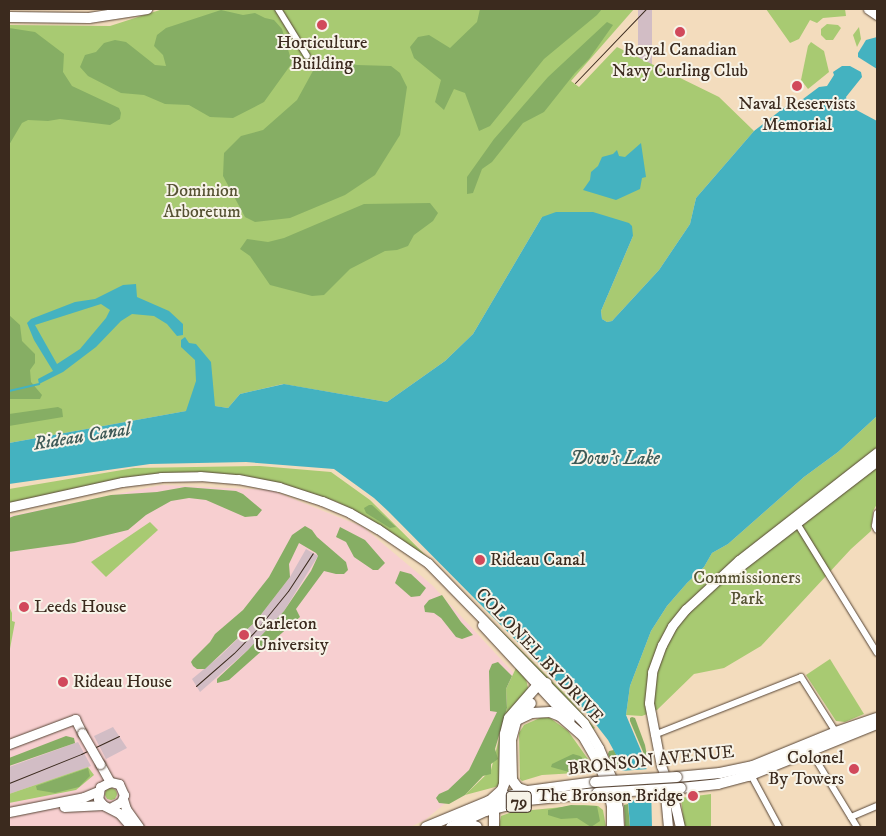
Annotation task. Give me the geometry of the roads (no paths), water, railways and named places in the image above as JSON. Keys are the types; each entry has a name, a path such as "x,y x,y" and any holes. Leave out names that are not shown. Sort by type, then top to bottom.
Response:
{"main road":[{"path":"113,15 128,9"},
{"path":"9,16 89,18 147,9"},
{"path":"868,9 877,15"},
{"path":"668,827 662,771 649,703 652,672 656,659 672,626 686,609 708,590 740,568 877,452"},
{"path":"795,520 877,461"},
{"name":"COLONEL BY DRIVE","path":"9,507 142,479 190,476 229,478 274,486 322,501 369,524 428,563 572,721 598,763 606,784 611,805 611,827"},
{"path":"528,791 518,788 511,776 511,740 516,721 542,686"},
{"path":"494,827 492,805 504,784 505,734 509,718 542,686"},
{"name":"COLONEL BY DRIVE","path":"542,686 584,723 599,748 616,791 619,827"},
{"path":"516,721 532,713 550,712 560,716 582,736"},
{"name":"BRONSON AVENUE","path":"451,827 492,805 540,798 718,784 751,775 877,718"},
{"path":"9,744 75,719 110,782 122,787 126,809 139,827"},
{"name":"BRONSON AVENUE","path":"837,736 877,723"},
{"name":"BRONSON AVENUE","path":"426,827 528,791 594,782 720,773 753,766 809,748"},
{"path":"662,771 674,801 680,827"},
{"path":"9,812 88,796 98,791 103,784 110,782"},
{"path":"98,791 98,799 119,813 131,827"},
{"path":"42,806 107,806 118,805 123,799"},
{"path":"463,821 477,827"}],"street":[{"path":"279,9 307,56"},
{"path":"877,513 877,530"},
{"path":"795,520 877,653"},
{"path":"654,736 801,677 837,736"},
{"path":"809,748 857,827"},
{"path":"751,775 779,827"},
{"path":"851,817 877,806"}],"water":[{"path":"877,37 877,69 858,57 858,53 866,40"},
{"name":"Dow's Lake","path":"842,66 850,66 861,72 862,77 846,97 849,106 877,121 877,416 838,452 804,477 728,544 712,553 704,567 667,606 651,631 630,686 626,715 642,753 651,785 652,827 630,827 627,786 619,760 608,740 583,708 388,511 374,498 334,469 246,462 150,464 9,484 9,443 186,411 196,381 195,360 181,347 181,340 185,337 189,343 196,344 211,362 215,406 228,408 240,394 284,384 387,402 445,361 473,334 542,217 556,212 593,212 629,223 632,226 633,236 601,311 602,319 607,322 612,321 659,270 690,224 696,198 754,131 794,101 799,102 819,87 827,86 834,75 833,72"},
{"path":"641,143 646,177 642,178 640,189 616,200 583,190 590,180 591,172 598,166 602,157 613,154 617,150 619,156 625,157"},
{"path":"136,284 137,297 169,311 183,324 183,335 177,336 167,324 154,316 132,314 121,321 96,347 63,372 39,384 38,379 53,371 34,340 27,323 31,319 75,302 95,299 123,285","holes":["101,304 110,310 106,318 80,349 57,364 35,325"]}],"waterway":[{"path":"9,391 39,384"}],"tram line":[{"path":"575,83 646,9"},
{"path":"196,686 234,653 257,629 288,591 313,553"},
{"path":"9,783 81,754 119,736"}],"place":[{"name":"Horticulture Building","path":"322,25"},
{"name":"Royal Canadian Navy Curling Club","path":"680,32"},
{"name":"Naval Reservists Memorial","path":"797,86"},
{"name":"Rideau Canal","path":"480,560"},
{"name":"Leeds House","path":"24,607"},
{"name":"Carleton University","path":"244,635"},
{"name":"Rideau House","path":"63,682"},
{"name":"Colonel By Towers","path":"854,769"},
{"name":"The Bronson Bridge","path":"693,796"}],"park label":[{"name":"Dominion Arboretum","path":"202,202"},
{"name":"Commissioners Park","path":"747,589"}]}
